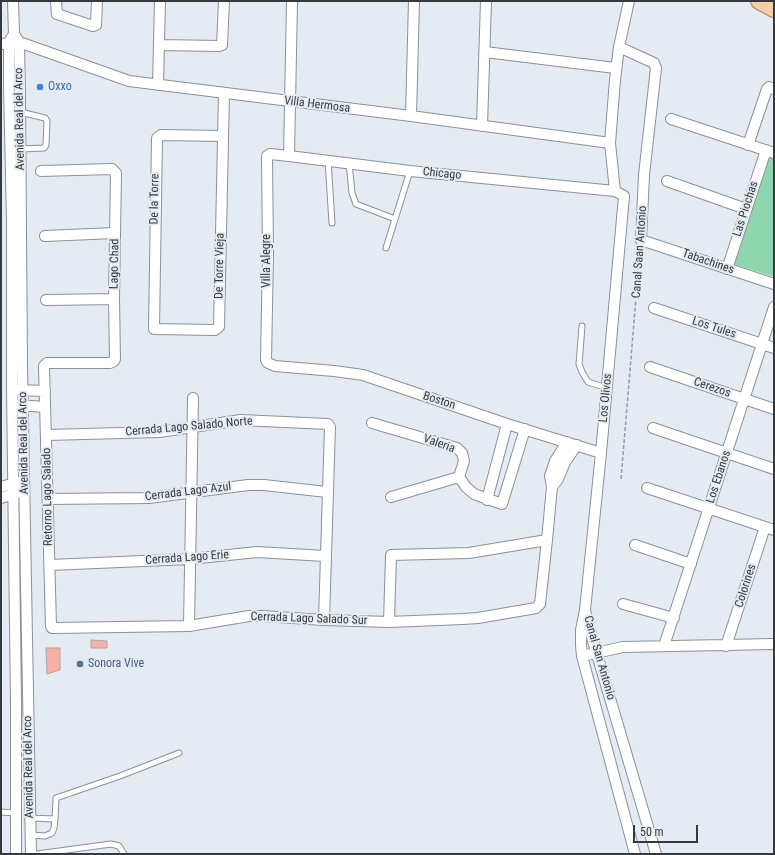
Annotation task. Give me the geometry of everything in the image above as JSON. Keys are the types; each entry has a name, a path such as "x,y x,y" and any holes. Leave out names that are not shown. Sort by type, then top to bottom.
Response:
{"main road":[{"path":"759,1 774,9"}],"street":[{"name":"Avenida Real del Arco","path":"13,1 5,91 16,221 24,406 31,854"},
{"path":"56,1 57,14 94,26 96,25 96,1"},
{"path":"158,85 160,1"},
{"path":"159,45 219,46 222,44 224,1"},
{"path":"289,156 292,1"},
{"path":"411,116 414,1"},
{"path":"482,126 486,1"},
{"path":"615,192 610,143 615,68 629,1"},
{"name":"Avenida Real del Arco","path":"10,45 20,90 21,149 16,221 12,389 16,703 16,854"},
{"name":"Villa Hermosa","path":"10,45 29,47 117,78 158,85 411,116 610,143"},
{"name":"Canal Saan Antonio","path":"619,47 654,63 656,68 644,175 641,240"},
{"path":"485,52 615,68"},
{"path":"748,144 767,89 772,88"},
{"path":"5,91 20,90"},
{"path":"223,136 224,93"},
{"path":"671,119 770,152"},
{"name":"De la Torre","path":"153,327 157,138 161,135 223,136"},
{"name":"De Torre Vieja","path":"153,327 155,329 215,330 219,327 223,136"},
{"name":"Las Piochas","path":"727,269 746,209 770,152"},
{"name":"Chicago","path":"270,154 615,192"},
{"name":"Villa Alegre","path":"270,154 266,157 268,254 266,360 270,365 275,366"},
{"name":"Lago Chad","path":"41,171 114,170 116,173 114,361 110,363 47,364 44,366"},
{"path":"667,181 746,209"},
{"name":"Los Olivos","path":"585,610 624,198 623,195 615,192"},
{"path":"45,236 115,233"},
{"name":"Tabachines","path":"641,240 774,284"},
{"path":"46,300 114,299"},
{"name":"Los Ebanos","path":"664,646 774,307"},
{"name":"Los Tules","path":"654,308 774,348"},
{"name":"Retorno Lago Salado","path":"44,366 52,628"},
{"name":"Boston","path":"275,366 348,372 363,375 507,424 601,453"},
{"name":"Cerezos","path":"650,367 774,409"},
{"path":"12,389 44,391"},
{"path":"189,626 193,398"},
{"path":"12,405 45,407"},
{"name":"Cerrada Lago Salado Norte","path":"47,435 159,432 241,420 326,424 330,427 327,492"},
{"name":"Valeria","path":"372,423 457,448 462,453 464,460 459,477"},
{"path":"487,500 507,424"},
{"path":"653,428 774,469"},
{"path":"390,497 459,477 466,487 474,494 487,500 502,504 525,429"},
{"path":"389,622 391,555 468,553 547,540 552,487 558,479 572,443"},
{"name":"Cerrada Lago Azul","path":"48,499 149,498 191,494 248,485 264,485 327,492"},
{"path":"1,498 14,489 25,486"},
{"path":"1,487 14,489"},
{"path":"647,488 770,528"},
{"path":"324,620 327,492"},
{"name":"Colorines","path":"726,646 770,528"},
{"name":"Cerrada Lago Salado Sur","path":"52,628 189,626 249,616 389,622 478,618 536,608 540,604 547,540"},
{"path":"635,545 691,564"},
{"name":"Cerrada Lago Erie","path":"50,565 190,559 257,552 325,556"},
{"path":"623,604 674,618"},
{"name":"Canal San Antonio","path":"585,610 656,854"},
{"name":"Canal San Antonio","path":"585,610 581,630 582,656 635,854"},
{"path":"582,656 623,647 774,644"},
{"path":"16,703 28,703"}],"lane":[{"path":"20,112 45,118 47,121 46,145 44,148 21,149"},
{"path":"328,160 332,223"},
{"path":"349,163 352,193 356,204 395,219"},
{"path":"386,248 410,170"},
{"path":"582,326 579,364 582,372 588,382 607,388"},
{"path":"30,835 45,836 52,834 55,819 56,798 120,776 179,753"},
{"path":"1,812 16,813"},
{"path":"30,818 55,819"},
{"path":"38,854 111,844 119,846 124,854"}],"path":[{"name":"Canal Saan Antonio","path":"621,479 641,240"}],"green space":[{"path":"767,156 774,158 774,277 733,264"}],"building":[{"path":"91,640 107,641 107,648 91,648"},
{"path":"46,648 60,648 60,670 47,674"}],"place":[{"name":"Oxxo","path":"40,87"},
{"name":"Sonora Vive","path":"80,664"}]}
